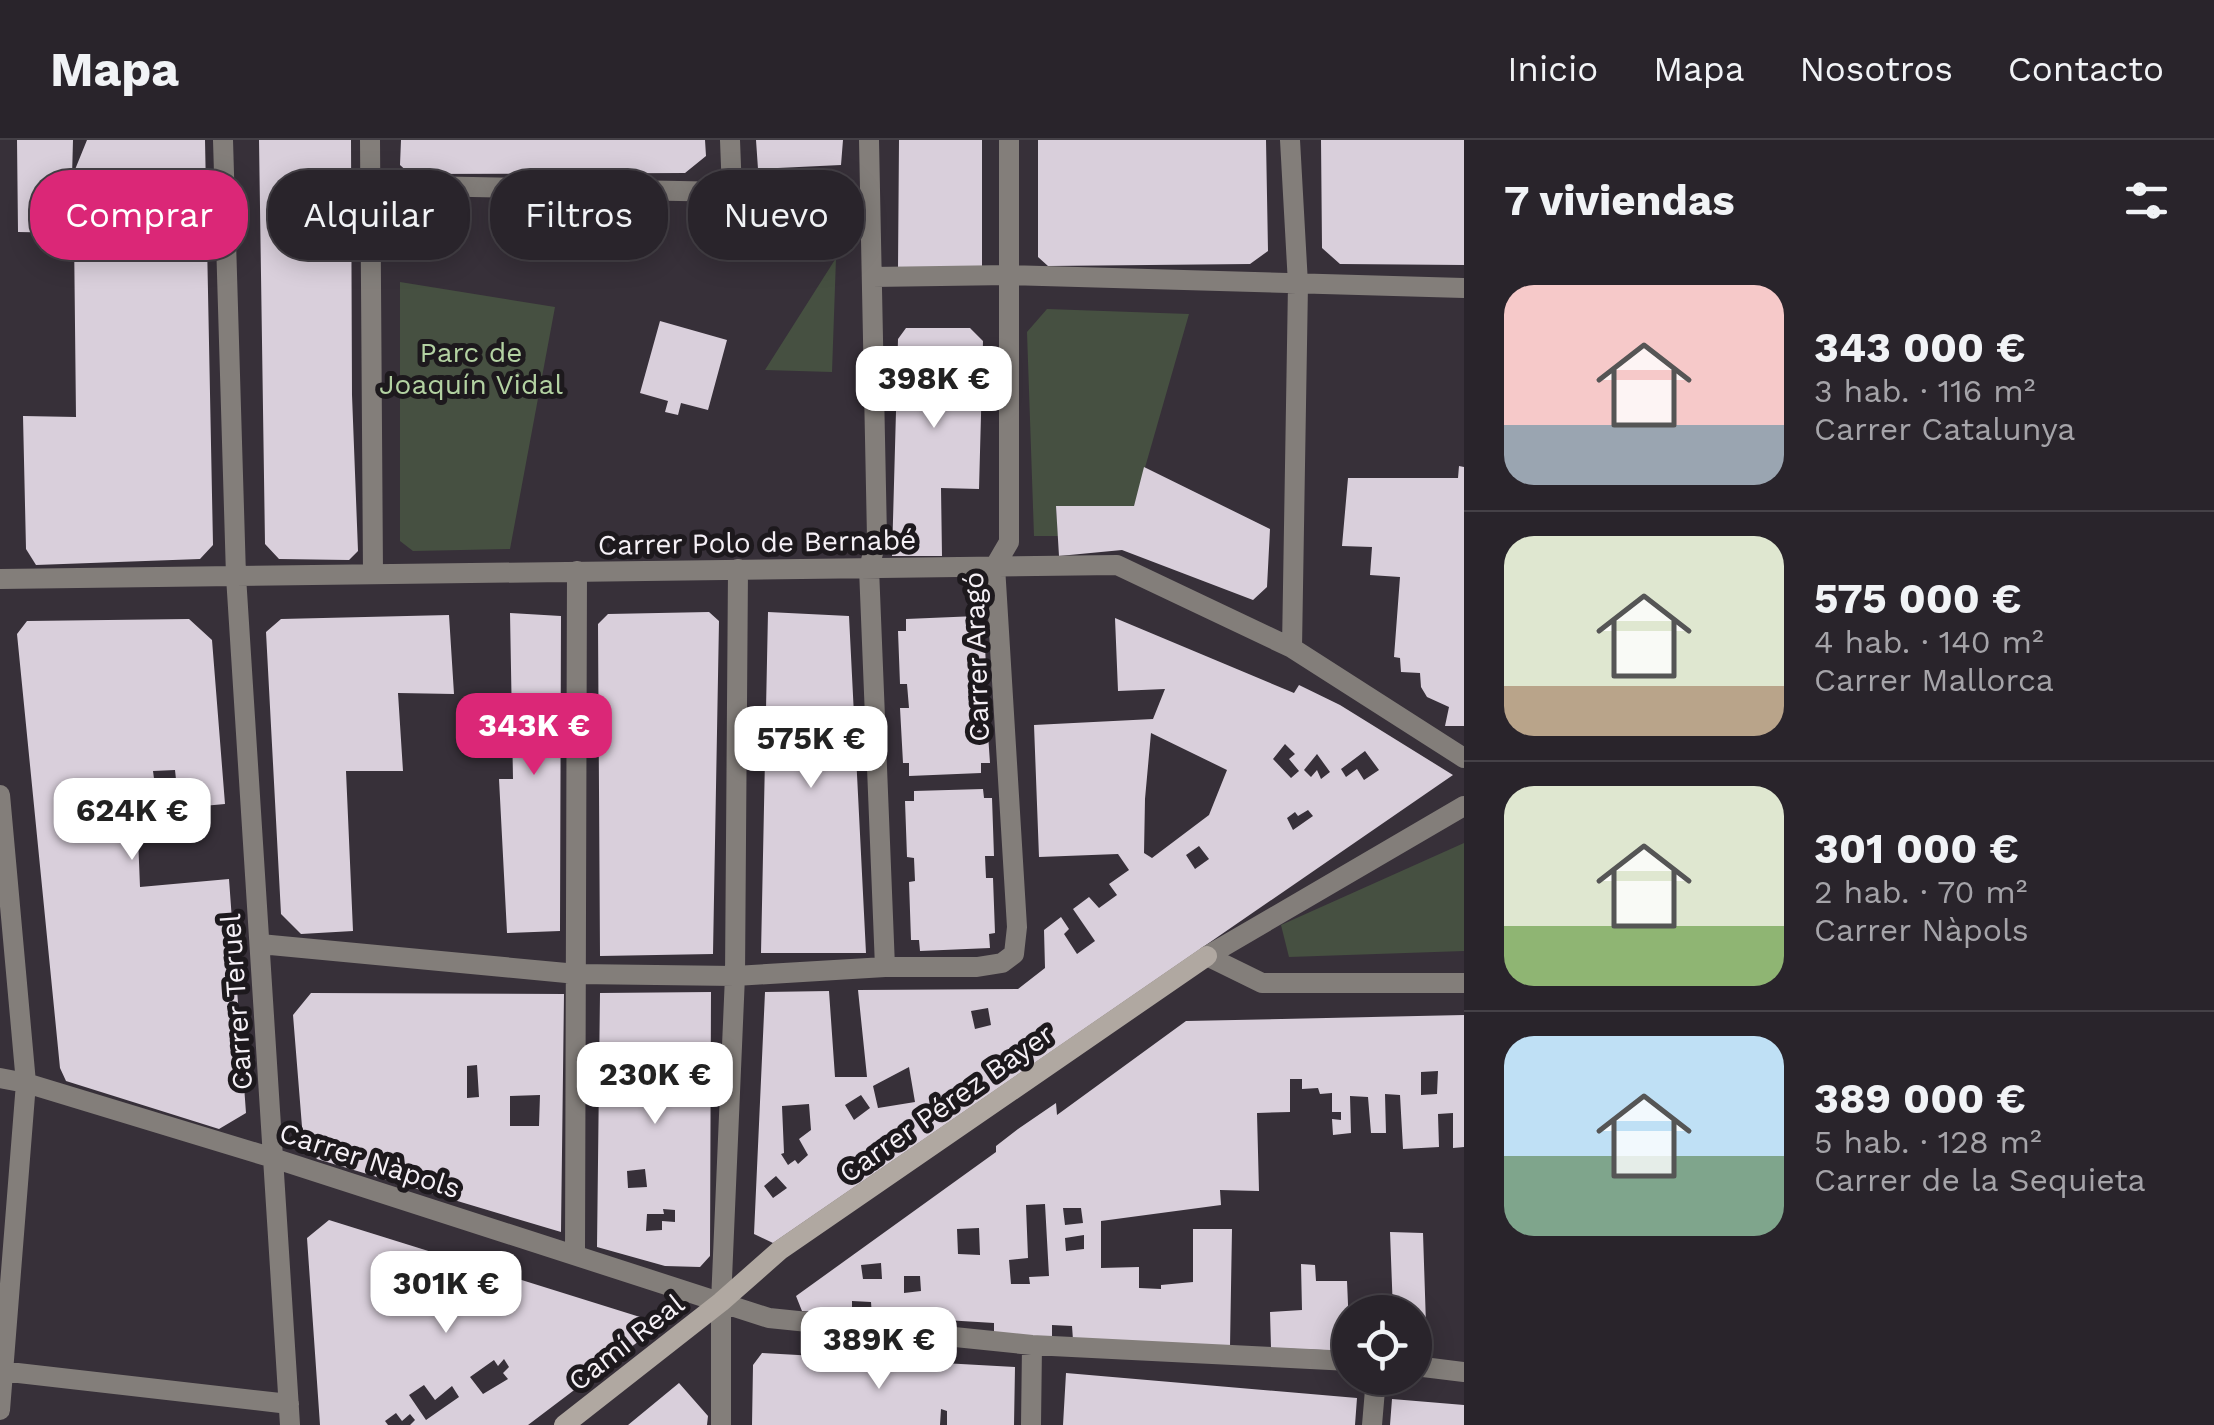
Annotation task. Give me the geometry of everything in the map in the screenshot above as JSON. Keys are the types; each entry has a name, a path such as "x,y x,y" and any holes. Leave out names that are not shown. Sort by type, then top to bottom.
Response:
{"street":[{"name":"Carrer Teruel","path":"223,140 236,576 289,1414"},
{"path":"370,140 371,170"},
{"path":"470,187 732,192 730,140"},
{"path":"260,944 577,974 735,976 885,967 869,568 877,538 870,140"},
{"name":"Carrer Aragó","path":"885,967 977,967 1002,963 1014,954 1017,927 995,566 1009,542 1009,140"},
{"path":"1290,140 1298,284 1292,648"},
{"path":"371,260 373,574"},
{"path":"872,277 1009,275 1464,288"},
{"name":"Carrer Polo de Bernabé","path":"0,578 1117,564 1292,648 1464,758"},
{"path":"721,1425 721,1302 735,976 738,570"},
{"path":"576,1255 577,572"},
{"path":"0,794 26,1083 0,1410"},
{"path":"1207,956 1464,806"},
{"path":"1207,956 1262,983 1464,983"},
{"name":"Carrer Pérez Bayer","path":"721,1302 780,1250 1207,956"},
{"name":"Carrer Nàpols","path":"0,1078 273,1158 769,1318 1032,1345 1332,1360"},
{"name":"Camí Real","path":"564,1425 721,1302"},
{"path":"1031,1425 1032,1345"},
{"path":"1432,1368 1464,1372"},
{"path":"2,1371 289,1414"},
{"path":"1372,1425 1375,1395"}],"green space":[{"path":"835,260 836,260 832,372 765,370"},
{"name":"Parc de Joaquín Vidal","path":"400,282 555,307 510,549 413,551 400,541"},
{"path":"1047,309 1189,314 1134,506 1056,506 1058,536 1034,536 1027,332"},
{"path":"1464,843 1464,951 1289,957 1281,925"}],"building":[{"path":"17,140 73,140 72,170 30,170 30,232 18,232"},
{"path":"87,140 205,140 206,170 75,170"},
{"path":"259,140 351,140 351,170 268,170 268,260 351,260 358,551 349,560 279,559 265,544"},
{"path":"401,140 705,140 706,156 685,173 490,170 490,174 470,174 470,170 406,170 400,165"},
{"path":"756,140 843,140 841,165 758,169"},
{"path":"899,140 982,140 982,268 898,269"},
{"path":"1038,140 1266,140 1268,251 1250,264 1048,266 1038,257"},
{"path":"1321,140 1464,140 1464,265 1340,264 1322,248"},
{"path":"74,260 207,260 213,545 200,559 36,565 26,549 23,416 76,417"},
{"path":"660,321 727,340 708,410 681,403 678,415 665,412 668,401 640,393"},
{"path":"906,328 970,328 983,341 979,489 941,488 942,556 892,556 898,339"},
{"path":"1459,466 1464,467 1464,726 1445,726 1449,707 1427,697 1420,673 1401,672 1400,658 1394,657 1400,577 1370,575 1372,547 1342,546 1348,478 1458,478"},
{"path":"1144,467 1270,529 1267,587 1253,600 1122,550 1059,556 1056,506 1134,506"},
{"path":"709,612 719,621 713,954 600,956 598,624 608,614"},
{"path":"768,612 849,616 866,953 761,953"},
{"path":"510,613 561,616 560,931 507,933 499,779 513,779"},
{"path":"449,615 454,694 398,693 403,771 346,771 353,931 301,934 281,914 266,632 281,619"},
{"path":"977,616 977,628 984,628 987,685 978,685 978,706 986,705 990,763 981,763 981,773 909,776 909,763 903,763 900,708 909,708 907,684 900,684 898,631 906,631 906,619"},
{"path":"1115,618 1294,693 1299,685 1340,705 1453,775 773,1243 754,1234 765,992 829,991 835,1077 867,1077 858,990 1018,989 1045,968 1044,930 1061,917 1069,929 1064,934 1077,954 1095,941 1073,909 1089,897 1099,908 1117,895 1109,884 1129,870 1118,854 1039,857 1034,725 1153,719 1165,689 1118,691","holes":["1151,733 1227,770 1209,815 1152,858 1144,853 1145,799","1285,744 1295,754 1289,759 1299,771 1291,778 1273,759","1365,751 1379,770 1364,780 1357,769 1346,777 1341,769","1317,754 1330,772 1321,779 1317,770 1311,777 1304,770","1308,810 1313,816 1293,830 1287,818","1199,846 1209,859 1195,869 1186,855","988,1008 991,1025 975,1029 971,1011","909,1067 915,1102 878,1108 873,1086","861,1095 870,1108 854,1120 845,1105","809,1104 811,1130 799,1139 808,1155 798,1164 795,1160 788,1165 781,1154 782,1106","776,1176 787,1188 773,1198 764,1186"]},
{"path":"189,619 212,640 225,804 137,812 140,887 229,879 246,1113 219,1129 66,1081 60,1068 17,634 27,621","holes":["175,770 178,799 157,801 153,771"]},
{"path":"983,789 984,798 992,798 994,856 985,856 986,878 993,878 995,933 989,934 990,948 920,951 919,940 911,940 909,882 915,881 914,858 907,857 905,801 914,801 914,791"},
{"path":"711,992 710,1256 700,1267 665,1266 597,1247 600,993","holes":["646,1066 647,1082 629,1082 629,1067","645,1169 647,1187 628,1188 627,1171","663,1209 675,1210 675,1222 662,1221 662,1230 646,1231 647,1214 664,1214"]},
{"path":"311,993 564,994 561,1232 317,1159 303,1139 293,1015","holes":["477,1065 479,1097 467,1098 467,1066","540,1095 539,1126 510,1126 510,1096"]},
{"path":"1464,1015 1464,1147 1453,1148 1453,1113 1438,1114 1439,1147 1403,1149 1400,1095 1385,1094 1386,1133 1371,1133 1368,1097 1350,1096 1351,1133 1333,1135 1332,1119 1341,1120 1341,1112 1332,1112 1332,1093 1320,1094 1318,1088 1302,1089 1302,1079 1290,1079 1290,1112 1257,1113 1259,1191 1220,1190 1221,1205 1101,1221 1101,1268 1139,1267 1139,1288 1161,1289 1161,1285 1193,1282 1193,1229 1232,1229 1230,1347 1073,1340 1072,1326 1052,1325 1052,1339 994,1336 994,1323 896,1317 896,1307 883,1308 883,1316 872,1316 871,1302 852,1301 852,1315 802,1311 796,1296 996,1152 996,1146 1018,1129 1056,1103 1057,1115 1186,1021","holes":["1438,1071 1437,1094 1421,1095 1421,1072","1045,1204 1049,1276 1029,1277 1030,1284 1011,1284 1009,1260 1028,1258 1026,1205","1063,1208 1081,1208 1083,1223 1065,1225","979,1228 980,1255 958,1254 957,1229","1084,1235 1084,1249 1066,1251 1065,1238","881,1263 882,1279 863,1279 861,1265","904,1276 920,1276 921,1291 904,1293"]},
{"path":"329,1220 640,1317 643,1338 528,1425 410,1425 415,1420 410,1414 402,1421 396,1413 385,1421 388,1425 320,1425 307,1238","holes":["504,1359 509,1367 503,1373 508,1379 483,1394 470,1377 494,1360 498,1366","424,1385 435,1400 452,1386 459,1397 426,1420 409,1395"]},
{"path":"1390,1232 1423,1233 1425,1295 1392,1295"},
{"path":"1301,1264 1315,1265 1316,1281 1347,1281 1348,1295 1332,1295 1332,1350 1271,1348 1270,1312 1302,1310"},
{"path":"762,1353 1015,1367 1014,1425 947,1425 947,1411 941,1409 940,1425 752,1425 753,1365"},
{"path":"1066,1373 1357,1398 1355,1425 1063,1425"},
{"path":"679,1383 708,1416 707,1425 628,1425"},
{"path":"1392,1399 1464,1405 1464,1425 1390,1425"}]}
